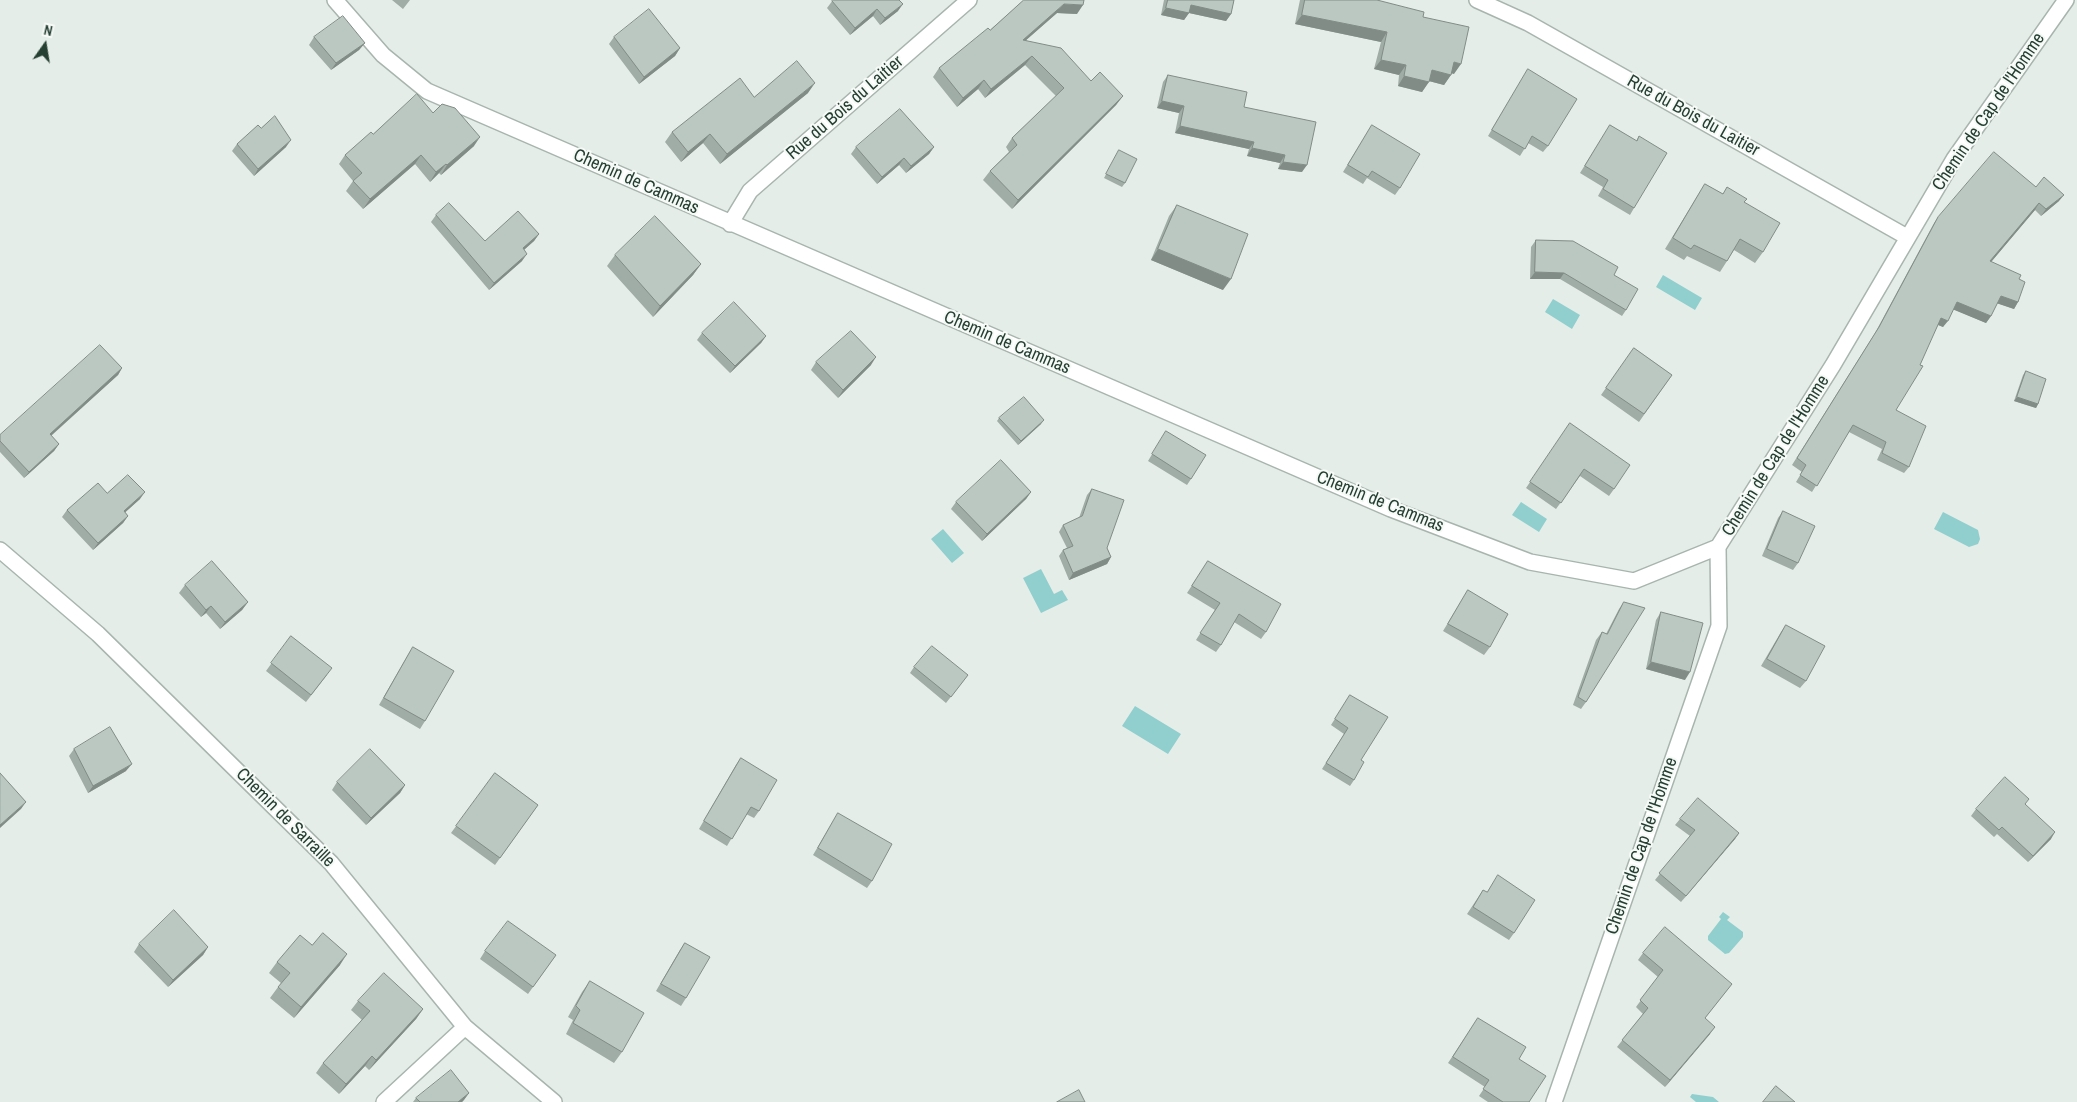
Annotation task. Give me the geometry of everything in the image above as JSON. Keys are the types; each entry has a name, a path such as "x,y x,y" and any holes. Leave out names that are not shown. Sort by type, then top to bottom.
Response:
{"street":[{"name":"Chemin de Cammas","path":"335,0 383,54 427,91 1391,509 1530,562 1634,581 1718,547"},
{"name":"Rue du Bois du Laitier","path":"730,224 750,191 968,0"},
{"name":"Rue du Bois du Laitier","path":"1477,0 1528,23 1907,237"},
{"name":"Chemin de Cap de l'Homme","path":"1554,1102 1719,626 1718,547 1833,365 1954,159 2066,0"},
{"name":"Chemin de Sarraille","path":"0,550 98,634 331,863 465,1027 554,1102"},
{"path":"384,1102 465,1027"}],"water":[{"path":"1663,275 1702,298 1695,310 1656,287"},
{"path":"1553,299 1580,315 1572,329 1545,312"},
{"path":"1521,502 1547,519 1539,532 1512,515"},
{"path":"1943,512 1978,530 1980,539 1978,544 1969,547 1934,529"},
{"path":"943,529 964,553 952,563 931,539"},
{"path":"1041,569 1054,594 1062,590 1068,600 1041,613 1023,578"},
{"path":"1135,706 1181,734 1168,754 1122,726"},
{"path":"1723,912 1730,917 1727,920 1743,932 1743,937 1729,953 1725,954 1708,940 1708,936 1721,919 1719,917"},
{"path":"1692,1094 1713,1097 1719,1102 1696,1102 1690,1097"}],"building":[{"path":"833,0 899,0 903,4 885,18 877,9 855,28"},
{"path":"1024,0 1084,0 1083,5 1064,4 1023,40 1061,48 1091,81 1100,72 1123,96 1018,200 990,171 1017,145 1012,138 1064,88 1032,56 991,89 984,80 963,98 939,68 988,28 990,30"},
{"path":"1168,0 1234,0 1231,14 1191,5 1189,13 1166,8"},
{"path":"1305,0 1377,0 1424,12 1423,17 1469,27 1461,64 1454,62 1451,75 1432,70 1429,82 1404,76 1406,65 1381,60 1387,32 1302,15"},
{"path":"649,9 680,48 644,77 614,37"},
{"path":"343,16 365,43 336,63 314,37"},
{"path":"797,61 815,83 727,154 710,134 688,152 672,132 740,78 754,97"},
{"path":"1528,69 1577,99 1548,146 1532,136 1525,149 1492,130"},
{"path":"1168,75 1247,92 1244,107 1316,122 1307,165 1283,162 1285,155 1252,148 1254,142 1180,126 1184,106 1162,101"},
{"path":"417,94 433,113 442,104 455,108 480,137 436,172 421,155 370,199 353,181 362,173 345,155 371,132 373,134"},
{"path":"900,109 934,147 911,166 904,158 882,177 856,147"},
{"path":"275,116 291,140 258,169 237,144 258,125 261,128"},
{"path":"1372,125 1420,154 1400,188 1372,171 1368,177 1348,165"},
{"path":"1610,125 1637,141 1639,136 1667,153 1634,208 1603,189 1608,180 1585,166"},
{"path":"1119,150 1137,159 1125,183 1106,174"},
{"path":"1994,152 2036,187 2044,177 2064,195 2046,209 2039,203 1990,261 2021,275 2019,279 2025,282 2018,302 2001,296 1991,316 1957,302 1948,321 1941,318 1920,365 1923,366 1896,410 1926,426 1909,467 1882,453 1886,442 1853,425 1817,486 1800,475 1806,465 1797,458 1879,327 1938,217"},
{"path":"1705,184 1723,194 1727,187 1747,199 1744,202 1780,223 1763,252 1740,239 1727,261 1694,245 1691,249 1673,238"},
{"path":"449,203 485,241 518,211 539,234 523,248 527,254 494,283 436,215"},
{"path":"1177,205 1248,234 1231,279 1158,249"},
{"path":"655,216 701,264 660,306 615,255"},
{"path":"1536,240 1573,241 1618,267 1614,275 1638,289 1626,310 1564,273 1535,272"},
{"path":"734,302 766,336 735,366 702,333"},
{"path":"851,331 876,357 843,390 816,362"},
{"path":"100,345 122,368 50,434 59,444 29,472 0,441 0,435"},
{"path":"1634,348 1672,375 1644,414 1606,388"},
{"path":"2026,371 2046,379 2038,404 2017,397"},
{"path":"1024,397 1044,420 1021,441 999,418"},
{"path":"1570,423 1630,465 1614,489 1584,469 1561,503 1530,482"},
{"path":"1166,431 1206,455 1191,479 1152,454"},
{"path":"1001,460 1031,492 987,534 956,502"},
{"path":"128,475 145,492 124,511 128,516 98,543 67,510 98,483 107,493"},
{"path":"1092,489 1124,500 1107,548 1111,557 1073,573 1063,550 1073,546 1063,525 1082,516"},
{"path":"1783,511 1815,526 1798,563 1767,549"},
{"path":"212,561 248,602 225,622 211,606 206,610 185,585"},
{"path":"1208,561 1281,604 1266,632 1239,614 1221,645 1200,633 1220,603 1192,586"},
{"path":"1468,590 1508,614 1490,647 1448,624"},
{"path":"1624,602 1645,608 1586,702 1578,697 1602,632 1607,634"},
{"path":"1661,612 1703,623 1690,672 1651,662"},
{"path":"1786,625 1825,646 1806,681 1767,659"},
{"path":"291,636 332,668 311,695 271,663"},
{"path":"932,646 968,675 951,697 914,667"},
{"path":"413,647 454,671 425,721 384,698"},
{"path":"1350,695 1388,717 1361,760 1364,762 1354,780 1326,763 1348,728 1335,719"},
{"path":"110,727 132,764 93,786 74,749"},
{"path":"370,749 405,785 371,818 337,782"},
{"path":"741,758 777,780 759,811 751,807 732,839 704,821"},
{"path":"0,773 26,802 0,825"},
{"path":"495,773 538,805 500,858 456,826"},
{"path":"2005,777 2029,799 2025,804 2055,832 2033,856 2002,827 1999,830 1976,809"},
{"path":"1698,798 1739,833 1686,896 1659,873 1695,830 1680,819"},
{"path":"838,813 892,844 872,881 818,848"},
{"path":"1498,875 1535,900 1514,933 1473,907 1483,890 1487,892"},
{"path":"174,910 208,947 173,980 139,944"},
{"path":"508,921 556,955 533,987 485,951"},
{"path":"1665,927 1732,984 1705,1018 1715,1027 1670,1080 1622,1040 1648,1008 1640,1000 1663,970 1643,953"},
{"path":"323,933 347,954 301,1007 278,987 290,973 277,962 300,935 312,945"},
{"path":"685,943 710,957 686,998 661,984"},
{"path":"384,973 423,1009 376,1060 372,1056 346,1084 323,1063 370,1011 358,1001"},
{"path":"590,981 644,1013 622,1052 573,1023 580,1010 576,1006"},
{"path":"1478,1018 1526,1047 1519,1059 1546,1076 1529,1102 1503,1102 1483,1089 1489,1080 1453,1057"},
{"path":"451,1070 469,1093 458,1102 420,1102 416,1098"},
{"path":"1776,1086 1795,1102 1763,1102"},
{"path":"1079,1090 1085,1102 1057,1102"}]}
